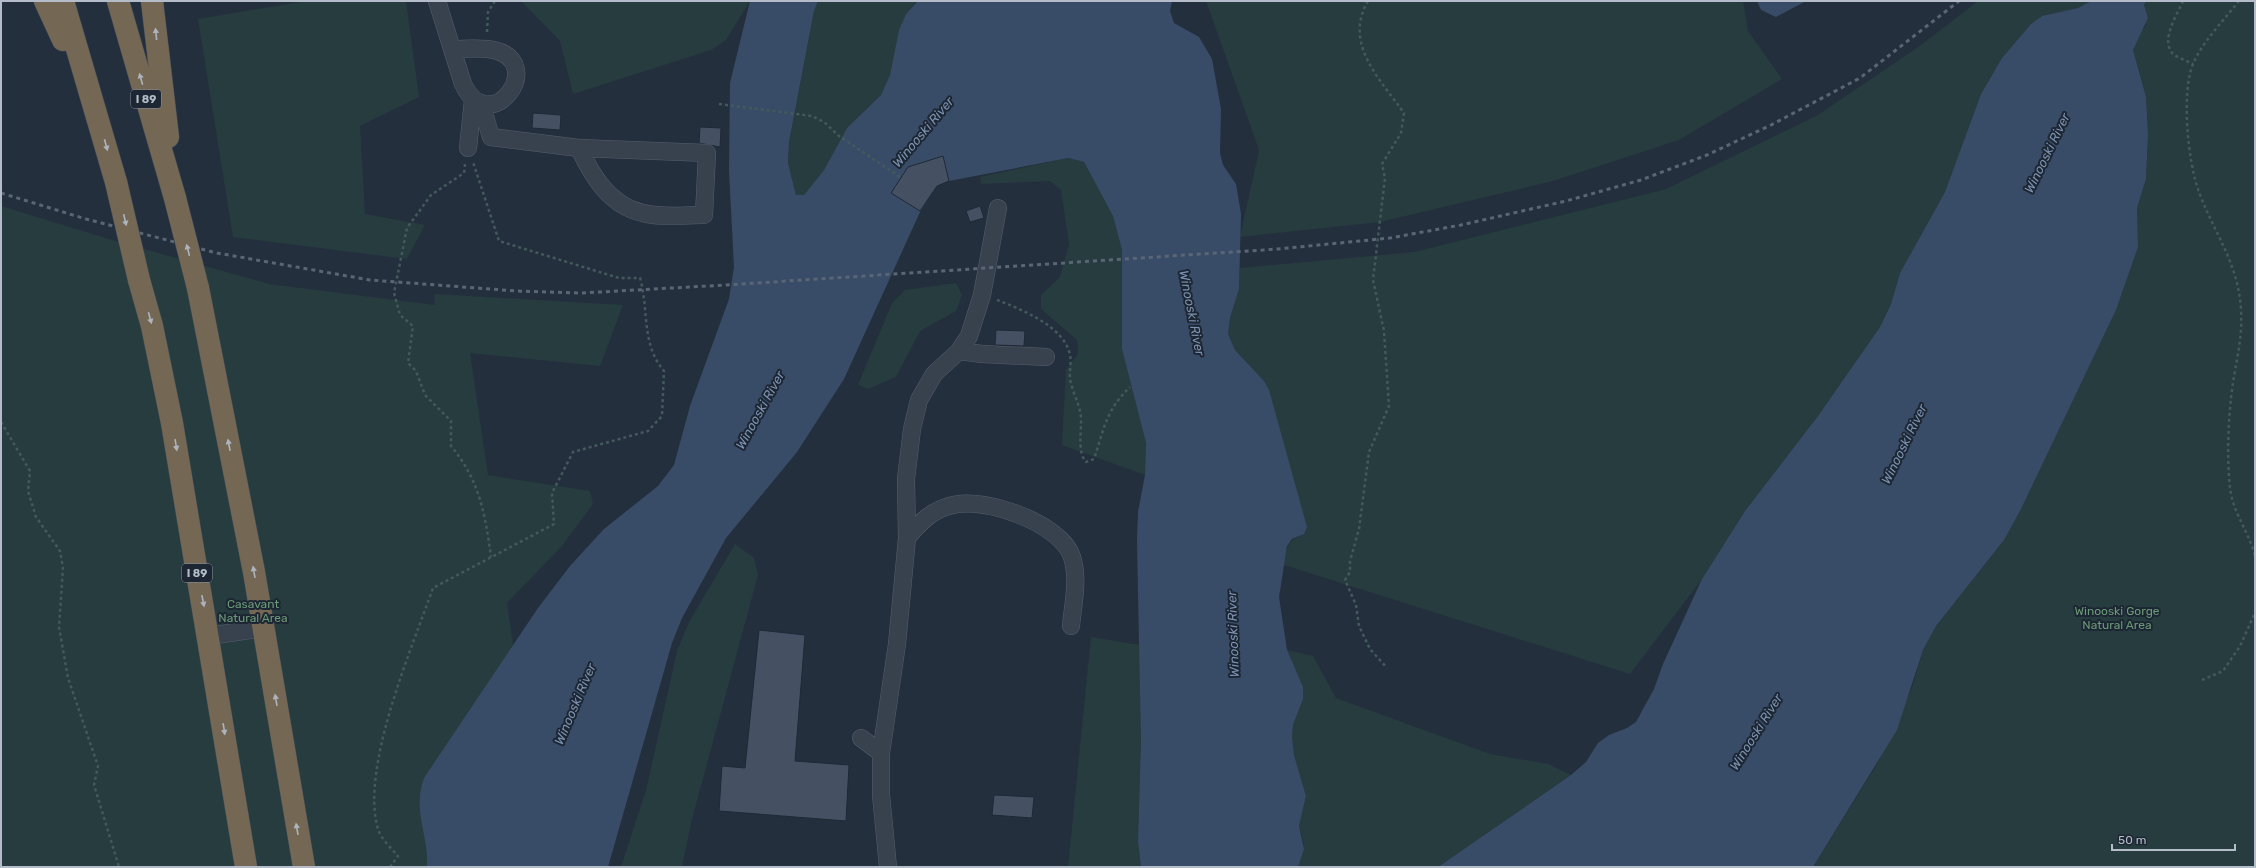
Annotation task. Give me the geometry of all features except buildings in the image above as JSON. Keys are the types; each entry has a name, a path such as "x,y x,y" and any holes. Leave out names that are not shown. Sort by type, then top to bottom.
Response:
{"highway":[{"path":"45,1 98,115"},
{"name":"I 89","path":"62,1 98,115 152,326 172,423 209,636 246,867"},
{"name":"I 89","path":"118,1 175,198 198,288 263,628 304,867"},
{"path":"152,1 175,198"}],"lane":[{"path":"437,1 452,49 463,84 467,93 477,101 490,105 506,98 512,92 517,76 513,64 504,54 486,49 452,49"},
{"path":"468,148 477,101"},
{"path":"477,101 492,137 579,148 707,154 704,215 643,214 619,205 599,185 579,148"},
{"path":"888,867 881,795 881,753 897,644 907,538 906,479 912,429 919,400 934,374 959,351 969,336 982,295 998,208"},
{"path":"959,351 982,354 1046,357"},
{"path":"907,538 917,525 932,513 953,505 982,505 1031,520 1048,529 1064,543 1072,556 1076,575 1072,626"},
{"path":"209,636 263,628"},
{"path":"860,738 881,753"}],"path":[{"path":"486,49 488,12 495,1"},
{"path":"1368,1 1361,13 1359,39 1369,64 1404,113 1401,133 1382,164 1385,178 1373,280 1384,331 1389,406 1369,452 1359,529 1350,561 1350,572 1345,580 1356,605 1359,626 1370,649 1387,668"},
{"path":"2183,1 2169,34 2168,46 2174,54 2193,64"},
{"path":"2239,1 2214,32 2193,64 2189,78 2186,109 2191,158 2199,192 2228,252 2241,310 2240,352 2231,397 2230,487 2232,504 2252,545 2255,556"},
{"path":"718,104 812,116 824,122 839,136 900,178"},
{"path":"468,148 464,173 431,195 407,228 394,293 400,315 413,326 408,363 416,371 425,395 451,421 451,446 464,462 484,508 491,557"},
{"path":"390,867 398,856 378,831 374,804 381,739 432,588 554,524 552,493 573,452 648,431 662,416 664,370 656,360 648,341 643,290 640,278 619,278 499,240 468,148"},
{"path":"982,295 1014,306 1049,326 1066,343 1070,356 1069,378 1082,415 1081,449 1082,458 1086,462 1094,459 1109,412 1116,400 1130,388"},
{"path":"1,422 30,471 28,491 36,517 60,551 63,568 59,627 67,671 98,766 94,785 119,867"},
{"path":"2202,680 2223,671 2240,646 2255,613"}],"green space":[{"path":"306,1 406,1 419,97 360,126 365,214 425,225 407,259 233,237 198,19"},
{"path":"521,1 750,1 726,40 711,50 573,94 560,41"},
{"path":"818,1 918,1 906,14 899,30 890,75 881,95 847,128 824,170 804,195 796,195 788,163 789,142 814,11"},
{"path":"1206,1 1743,1 1748,31 1782,79 1679,140 1553,181 1380,222 1240,237 1259,150"},
{"path":"1978,1 2091,1 2078,8 2042,16 2031,24 2002,58 1981,94 1945,192 1900,273 1891,304 1880,327 1818,416 1745,511 1702,579 1630,674 1284,565 1288,545 1304,534 1264,381 1235,350 1228,334 1230,318 1239,289 1240,268 1414,252 1666,189 1818,115 1921,45"},
{"name":"Winooski Gorge Natural Area","path":"2146,1 2255,1 2255,867 1813,867 1876,766 1912,688 1923,650 1936,626 2004,540 2021,509 2116,310 2138,247 2137,208 2146,179 2148,134 2146,97 2133,50 2137,38 2146,25 2144,5"},
{"path":"1068,158 1084,162 1113,216 1122,250 1122,349 1146,443 1145,475 1062,445 1066,370 1078,354 1077,340 1041,309 1041,295 1060,277 1069,244 1061,190 1050,181 981,184 980,177"},
{"name":"Casavant Natural Area","path":"1,206 112,240 269,284 435,305 434,294 623,305 600,366 470,353 488,475 590,491 593,504 562,546 507,603 521,697 474,867 1,867"},
{"path":"956,283 962,295 956,311 920,331 896,377 868,389 858,385 892,303 905,290"},
{"path":"735,544 754,558 758,575 691,823 682,867 621,867 646,790 677,651 689,622"},
{"path":"1091,637 1140,645 1141,741 1138,841 1141,867 1068,867"},
{"path":"1287,650 1313,656 1336,698 1490,754 1548,764 1571,775 1438,867 1298,867 1304,844 1299,826 1306,796 1294,755 1292,737 1293,725 1303,699"}],"water":[{"name":"Winooski River","path":"750,1 818,1 814,11 789,142 788,163 796,195 804,195 824,170 847,128 881,95 890,75 899,30 906,14 918,1 1172,1 1170,11 1174,23 1199,37 1212,59 1221,109 1220,153 1223,165 1236,184 1241,214 1239,289 1230,318 1228,334 1235,350 1264,381 1269,390 1307,527 1304,534 1292,539 1287,546 1279,597 1287,650 1303,687 1303,699 1293,725 1292,737 1294,755 1306,796 1299,826 1304,849 1298,867 1141,867 1138,841 1141,741 1137,541 1138,512 1145,475 1146,443 1122,349 1122,250 1113,216 1084,162 1068,158 949,181 937,186 920,212 844,379 797,452 726,538 682,618 672,643 608,867 427,867 426,844 420,812 421,790 424,778 538,608 570,566 604,529 658,486 674,465 690,406 729,299 734,267 729,171 730,83"},
{"path":"1757,1 1806,1 1776,17 1761,10"},
{"name":"Winooski River","path":"2091,1 2146,1 2144,5 2148,18 2133,50 2146,97 2148,134 2146,179 2137,208 2138,247 2116,310 2021,509 2004,540 1936,626 1923,650 1897,730 1813,867 1438,867 1571,775 1586,762 1598,743 1609,735 1627,728 1636,722 1654,689 1663,664 1702,579 1745,511 1818,416 1880,327 1891,304 1900,273 1945,192 1981,94 2002,58 2031,24 2042,16 2078,8"}],"railway":[{"path":"1,193 86,219 217,253 370,280 517,291 582,293 1278,249 1390,238 1461,225 1566,201 1641,180 1707,155 1771,125 1860,78 1959,1"}]}
